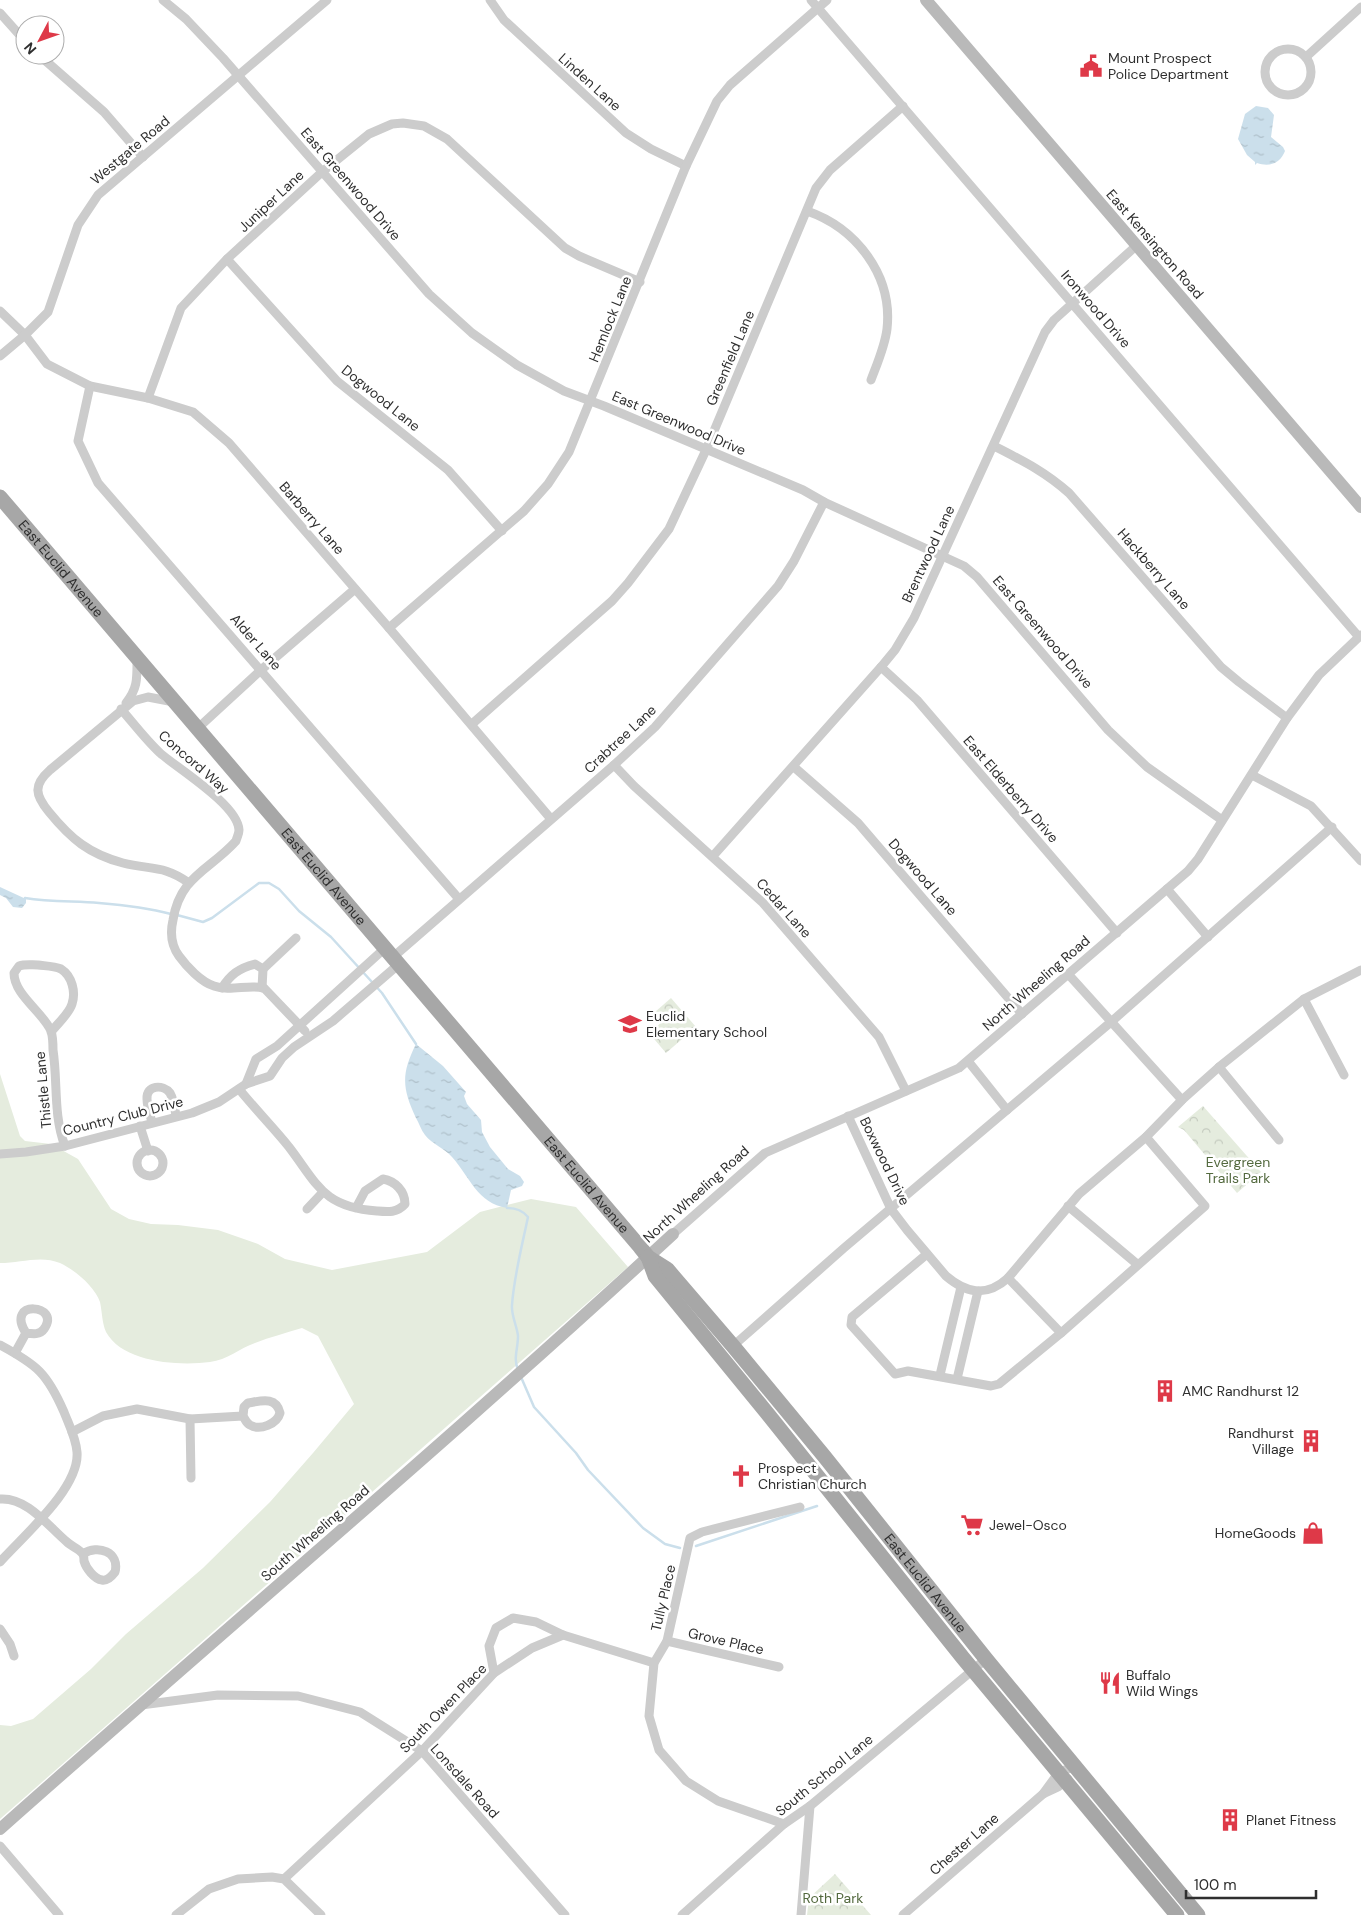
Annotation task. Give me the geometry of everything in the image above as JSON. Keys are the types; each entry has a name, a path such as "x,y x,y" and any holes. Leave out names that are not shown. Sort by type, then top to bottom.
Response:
{"main road":[{"name":"East Euclid Avenue","path":"0,497 648,1257 667,1270 733,1346 824,1456 1192,1913"},
{"name":"East Euclid Avenue","path":"648,1257 655,1276 973,1670 1178,1915"}],"street":[{"name":"East Greenwood Drive","path":"163,0 186,18 204,36 428,294 458,322 526,371 564,391 803,490 824,502 964,566 977,577 1108,730 1129,751 1165,781 1222,820"},
{"name":"Westgate Road","path":"0,356 48,312 78,225 98,195 327,0"},
{"name":"Linden Lane","path":"490,0 504,20 626,133 651,149 686,166"},
{"name":"Ironwood Drive","path":"811,0 1360,636"},
{"name":"Hemlock Lane","path":"389,628 502,531 534,501 554,476 569,452 591,402 686,166 713,109 730,86 827,0"},
{"name":"East Kensington Road","path":"926,0 1361,507"},
{"path":"1306,57 1361,7"},
{"path":"0,13 15,30"},
{"path":"1286,49 1294,50 1306,57 1310,63 1311,78 1304,90 1290,96 1272,90 1266,80 1265,67 1273,54 1286,49"},
{"path":"50,65 98,107 143,157"},
{"name":"Greenfield Lane","path":"472,724 596,615 628,583 669,529 706,450 816,188 830,170 903,106"},
{"name":"Juniper Lane","path":"148,398 180,308 228,259 322,172 376,129 392,124 404,123 424,126 447,140 565,248 579,256 640,282"},
{"path":"807,211 832,222 853,238 864,250 881,282 886,304 887,330 871,380"},
{"name":"Brentwood Lane","path":"713,856 881,667 905,635 1046,332 1054,320 1136,246"},
{"name":"Dogwood Lane","path":"228,259 336,381 443,466 502,531"},
{"name":"Barberry Lane","path":"0,311 25,335 48,364 90,386 148,398 193,412 229,443 551,818"},
{"name":"Alder Lane","path":"90,386 78,441 98,483 459,899"},
{"name":"Hackberry Lane","path":"994,446 1032,465 1051,477 1069,493 1221,667 1287,718"},
{"name":"Crabtree Lane","path":"392,957 614,765 663,718 770,598 794,561 824,502"},
{"path":"198,728 355,590"},
{"name":"North Wheeling Road","path":"648,1257 765,1153 947,1075 968,1061 1069,975 1188,871 1198,859 1287,718 1319,675 1360,636"},
{"path":"122,710 134,693 137,657"},
{"name":"East Elderberry Drive","path":"881,667 917,700 1117,933"},
{"path":"175,702 148,697 133,701 44,776 38,786 39,799 60,827 84,848 124,864 167,870 189,883"},
{"name":"Concord Way","path":"122,710 158,750 210,791 231,813 238,825 236,841 189,883 179,895 172,921 172,941 183,961 208,984 222,988 262,988"},
{"name":"Cedar Lane","path":"614,765 634,786 763,902 879,1037 906,1091"},
{"name":"Dogwood Lane","path":"794,767 858,823 1022,1014"},
{"path":"1252,774 1311,806 1361,861"},
{"path":"733,1346 1111,1022 1332,828"},
{"path":"1167,889 1208,937"},
{"path":"296,938 263,969 262,988 302,1028"},
{"path":"356,1208 366,1191 383,1179 394,1183 404,1196 405,1204 393,1212 356,1208 322,1192 309,1178 243,1086 256,1059 302,1028 365,967 392,957"},
{"name":"Country Club Drive","path":"0,1154 65,1146 206,1108 243,1086 270,1076 282,1058 294,1047 333,1020 378,981 392,957"},
{"name":"Thistle Lane","path":"51,1032 70,1010 73,1002 74,993 70,978 60,969 53,966 28,964 19,966 14,974 17,986 51,1032 57,1116 65,1146"},
{"path":"222,988 233,973 246,966 254,964 263,969"},
{"path":"957,1379 978,1291 988,1291 997,1287 1008,1278 1079,1194 1146,1137 1182,1100 1219,1067 1304,999 1361,970"},
{"path":"1069,975 1182,1100"},
{"path":"1304,999 1344,1076"},
{"path":"968,1061 1007,1110"},
{"path":"1219,1067 1279,1140"},
{"path":"152,1122 146,1098 147,1094 154,1088 162,1087 170,1094 176,1116"},
{"name":"Boxwood Drive","path":"848,1116 891,1209 946,1276 962,1287 978,1291"},
{"path":"140,1126 148,1151"},
{"path":"927,1254 852,1318 851,1325 895,1374 908,1371 940,1375 991,1386 999,1384 1061,1333 1205,1206 1146,1137"},
{"path":"307,1209 322,1192"},
{"path":"1068,1206 1137,1264"},
{"name":"South Wheeling Road","path":"0,1829 514,1380 648,1257"},
{"path":"1008,1278 1061,1333"},
{"path":"940,1375 962,1287"},
{"path":"15,1353 26,1333"},
{"path":"0,1345 34,1366 50,1382 72,1432 77,1452 77,1461 68,1486 0,1562"},
{"path":"72,1432 103,1416 137,1409 190,1420 243,1416"},
{"path":"190,1420 191,1478"},
{"path":"0,1499 14,1501 26,1506 83,1554"},
{"name":"Tully Place","path":"784,1824 718,1801 686,1781 659,1750 649,1716 654,1663 667,1641 690,1538 702,1532 800,1507"},
{"path":"494,1673 489,1646 496,1628 513,1618 536,1622 563,1635 654,1663"},
{"path":"0,1629 10,1644 14,1656"},
{"name":"South Owen Place","path":"284,1879 422,1751 494,1673 532,1648 563,1635"},
{"name":"Grove Place","path":"667,1641 779,1667"},
{"name":"South School Lane","path":"682,1915 784,1824 810,1806 986,1659"},
{"name":"Lonsdale Road","path":"139,1706 218,1695 298,1696 360,1712 422,1751 565,1915"},
{"path":"1063,1777 1074,1767"},
{"name":"Chester Lane","path":"903,1915 1043,1794 1052,1780 1063,1777"},
{"path":"801,1915 810,1806"},
{"path":"0,1846 59,1915"},
{"path":"176,1915 209,1889 238,1879 272,1877 284,1879 321,1915"}],"green space":[{"path":"671,998 696,1027 666,1053 649,1033 663,1021 655,1012"},
{"path":"0,1074 20,1136 25,1141 51,1144 78,1159 111,1209 129,1219 151,1224 218,1230 258,1244 285,1259 332,1270 427,1252 480,1212 531,1199 576,1207 628,1267 0,1819 0,1725 11,1726 33,1719 91,1669 126,1634 203,1568 270,1502 354,1404 318,1336 302,1328 255,1343 216,1361 183,1363 153,1360 125,1350 114,1342 106,1332 100,1302 94,1291 78,1274 66,1266 45,1260 0,1263"},
{"name":"Evergreen Trails Park","path":"1203,1106 1261,1172 1237,1193 1184,1130 1178,1127"},
{"name":"Roth Park","path":"835,1874 871,1915 807,1915 809,1898"}],"water":[{"path":"1256,106 1268,108 1274,115 1271,137 1285,151 1277,162 1266,165 1257,163 1255,165 1255,162 1247,155 1238,139 1245,114"},
{"path":"0,887 26,899 26,903 22,908 13,907 6,898 0,895"},
{"path":"416,1044 443,1066 466,1092 464,1096 467,1104 481,1120 482,1132 490,1147 508,1169 520,1176 524,1182 522,1186 511,1190 507,1208 488,1201 481,1195 452,1157 422,1131 411,1107 405,1081 408,1064"}],"waterway":[{"path":"177,915 203,922 212,918 259,883 269,883 279,889 299,911 331,937 382,993 416,1044"},
{"path":"25,898 90,902 144,908 171,914"},
{"path":"507,1208 519,1210 528,1217 516,1272 512,1305 512,1313 518,1336 516,1357 518,1370"},
{"path":"521,1377 534,1407 576,1453 588,1470 643,1528 665,1544 680,1548"},
{"path":"696,1546 817,1506"}],"place":[{"name":"Mount Prospect Police Department","path":"1091,66"},
{"name":"Euclid Elementary School","path":"630,1024"},
{"name":"AMC Randhurst 12","path":"1165,1391"},
{"name":"Randhurst Village","path":"1311,1441"},
{"name":"Prospect Christian Church","path":"741,1476"},
{"name":"Jewel-Osco","path":"972,1525"},
{"name":"HomeGoods","path":"1313,1533"},
{"name":"Buffalo Wild Wings","path":"1110,1683"},
{"name":"Planet Fitness","path":"1230,1820"}]}
